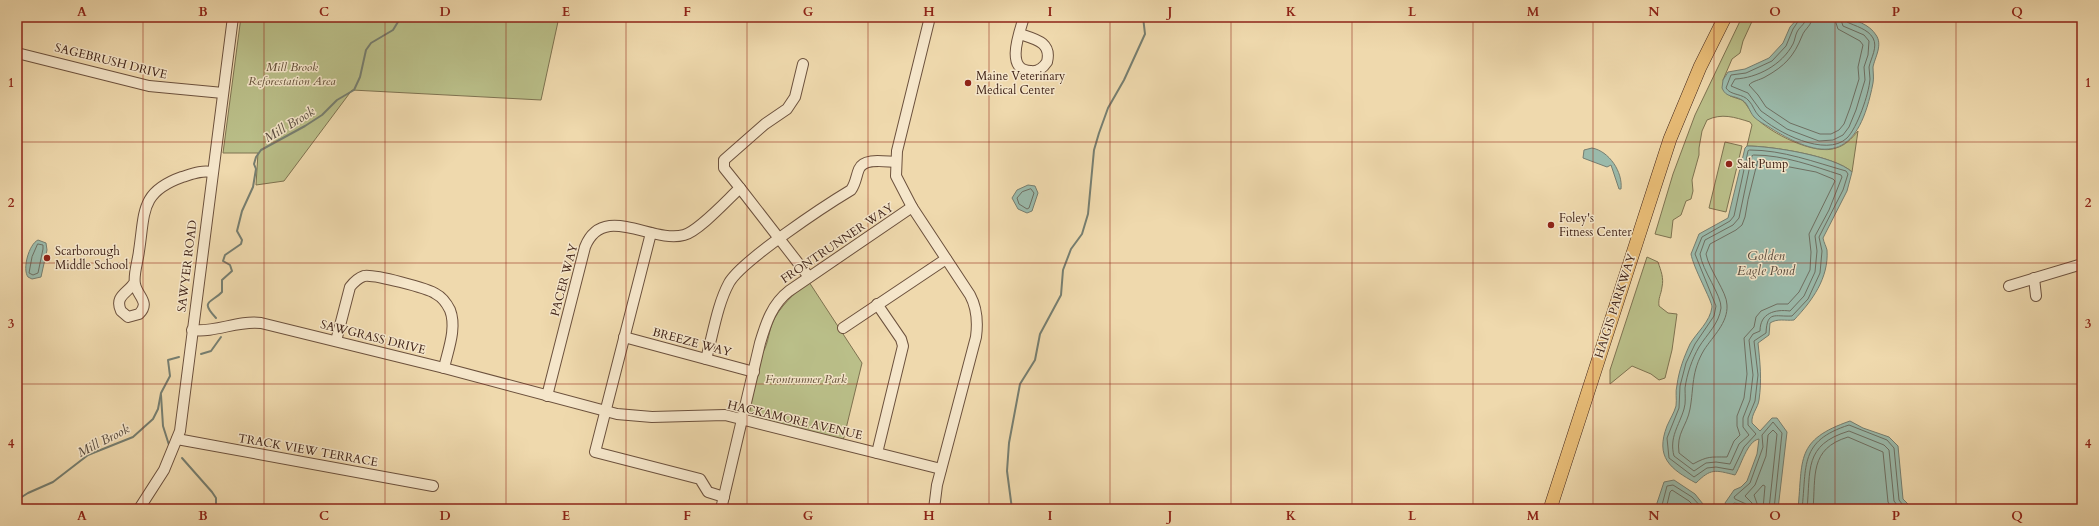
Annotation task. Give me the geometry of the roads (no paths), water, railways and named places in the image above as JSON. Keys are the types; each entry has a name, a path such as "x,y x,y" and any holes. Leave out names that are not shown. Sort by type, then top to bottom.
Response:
{"main road":[{"name":"HAIGIS PARKWAY","path":"1550,509 1670,140 1700,67 1725,17"}],"street":[{"name":"SAWYER ROAD","path":"139,509 164,470 178,439 183,412 212,172 233,17"},
{"path":"930,17 897,152 897,181 912,207 972,299 977,325 976,337 937,485 934,509"},
{"path":"1020,34 1024,17"},
{"name":"SAGEBRUSH DRIVE","path":"17,53 149,86 223,93"},
{"path":"803,64 795,97 787,110 765,124 724,160 724,168 809,277"},
{"path":"706,359 724,292 730,281 740,269 780,238 851,190 855,184 859,168 862,164 872,162 896,162"},
{"path":"134,284 144,214 150,198 155,192 175,180 200,171 212,172"},
{"name":"PACER WAY","path":"547,396 588,241 600,229 611,225 625,226 651,233 675,237 691,232 740,188"},
{"name":"FRONTRUNNER WAY","path":"721,509 766,323 772,309 782,296 912,207"},
{"path":"651,233 595,452 700,479 708,492 724,497"},
{"path":"843,328 946,259"},
{"path":"2009,286 2082,264"},
{"path":"336,341 350,287 354,281 361,277 375,277 432,292 447,304 451,312 452,325 444,368"},
{"path":"2034,278 2036,296"},
{"path":"877,304 901,339 903,346 877,453"},
{"name":"SAWGRASS DRIVE","path":"192,330 205,331 254,322 444,368 547,396"},
{"name":"BREEZE WAY","path":"624,337 754,372"},
{"name":"HACKAMORE AVENUE","path":"547,396 630,416 652,417 708,415 742,418 941,469"},
{"name":"TRACK VIEW TERRACE","path":"178,439 433,486"}],"water":[{"path":"1830,16 1852,20 1862,23 1870,28 1878,39 1879,47 1873,67 1873,83 1867,107 1859,126 1850,139 1839,147 1825,149 1809,147 1790,139 1757,120 1752,115 1744,101 1728,95 1722,88 1723,80 1728,72 1745,69 1769,58 1783,43 1790,27 1799,17"},
{"name":"Golden Eagle Pond","path":"1747,146 1758,146 1802,153 1832,161 1844,166 1852,172 1847,191 1823,238 1827,250 1827,260 1818,288 1807,305 1794,320 1773,321 1770,323 1769,335 1758,343 1760,393 1752,423 1760,431 1772,418 1777,418 1787,432 1778,509 1746,509 1740,504 1734,503 1728,509 1725,503 1734,490 1741,487 1747,481 1757,454 1759,439 1751,444 1735,475 1718,471 1706,475 1696,483 1672,467 1664,454 1663,446 1667,426 1676,406 1676,388 1682,364 1690,344 1709,317 1712,307 1692,260 1691,254 1699,234 1728,218 1745,148"},
{"path":"1592,148 1604,153 1614,163 1620,176 1621,189 1619,189 1611,165 1607,167 1583,158 1584,150"},
{"path":"1028,185 1035,186 1038,193 1032,211 1027,213 1018,209 1012,198 1017,190"},
{"path":"38,240 46,243 47,250 41,277 32,279 28,277 26,273 26,263 29,251"},
{"path":"1850,421 1863,428 1889,437 1898,446 1903,499 1910,506 1910,509 1798,509 1800,477 1805,453 1819,436 1832,428"},
{"path":"1674,480 1695,494 1707,509 1657,509 1657,503 1664,482"}],"waterway":[{"name":"Mill Brook","path":"216,318 208,308 208,305 209,302 222,292 222,280 232,271 230,265 223,261 225,255 241,244 242,240 237,231 242,211 253,187 256,169 254,164 256,157 261,150 305,126 322,115 337,100 354,90 360,77 366,50 371,43 393,30 401,17"},
{"path":"1012,509 1007,471 1009,443 1020,384 1035,360 1040,334 1061,295 1063,270 1071,249 1082,234 1088,214 1094,150 1108,108 1124,80 1145,34 1143,17"},
{"name":"Mill Brook","path":"201,354 211,351 221,337"},
{"name":"Mill Brook","path":"17,500 28,493 53,482 88,455 133,437 153,419 158,409 161,393 170,376 168,360 179,357"},
{"path":"161,395 163,426 169,445"},
{"path":"182,458 212,492 216,498 216,509"}],"place":[{"name":"Maine Veterinary Medical Center","path":"968,83"},
{"name":"Salt Pump","path":"1729,164"},
{"name":"Foley's Fitness Center","path":"1551,225"},
{"name":"Scarborough Middle School","path":"47,258"}],"park label":[{"name":"Mill Brook Reforestation Area","path":"292,74"},
{"name":"Frontrunner Park","path":"806,379"}]}
